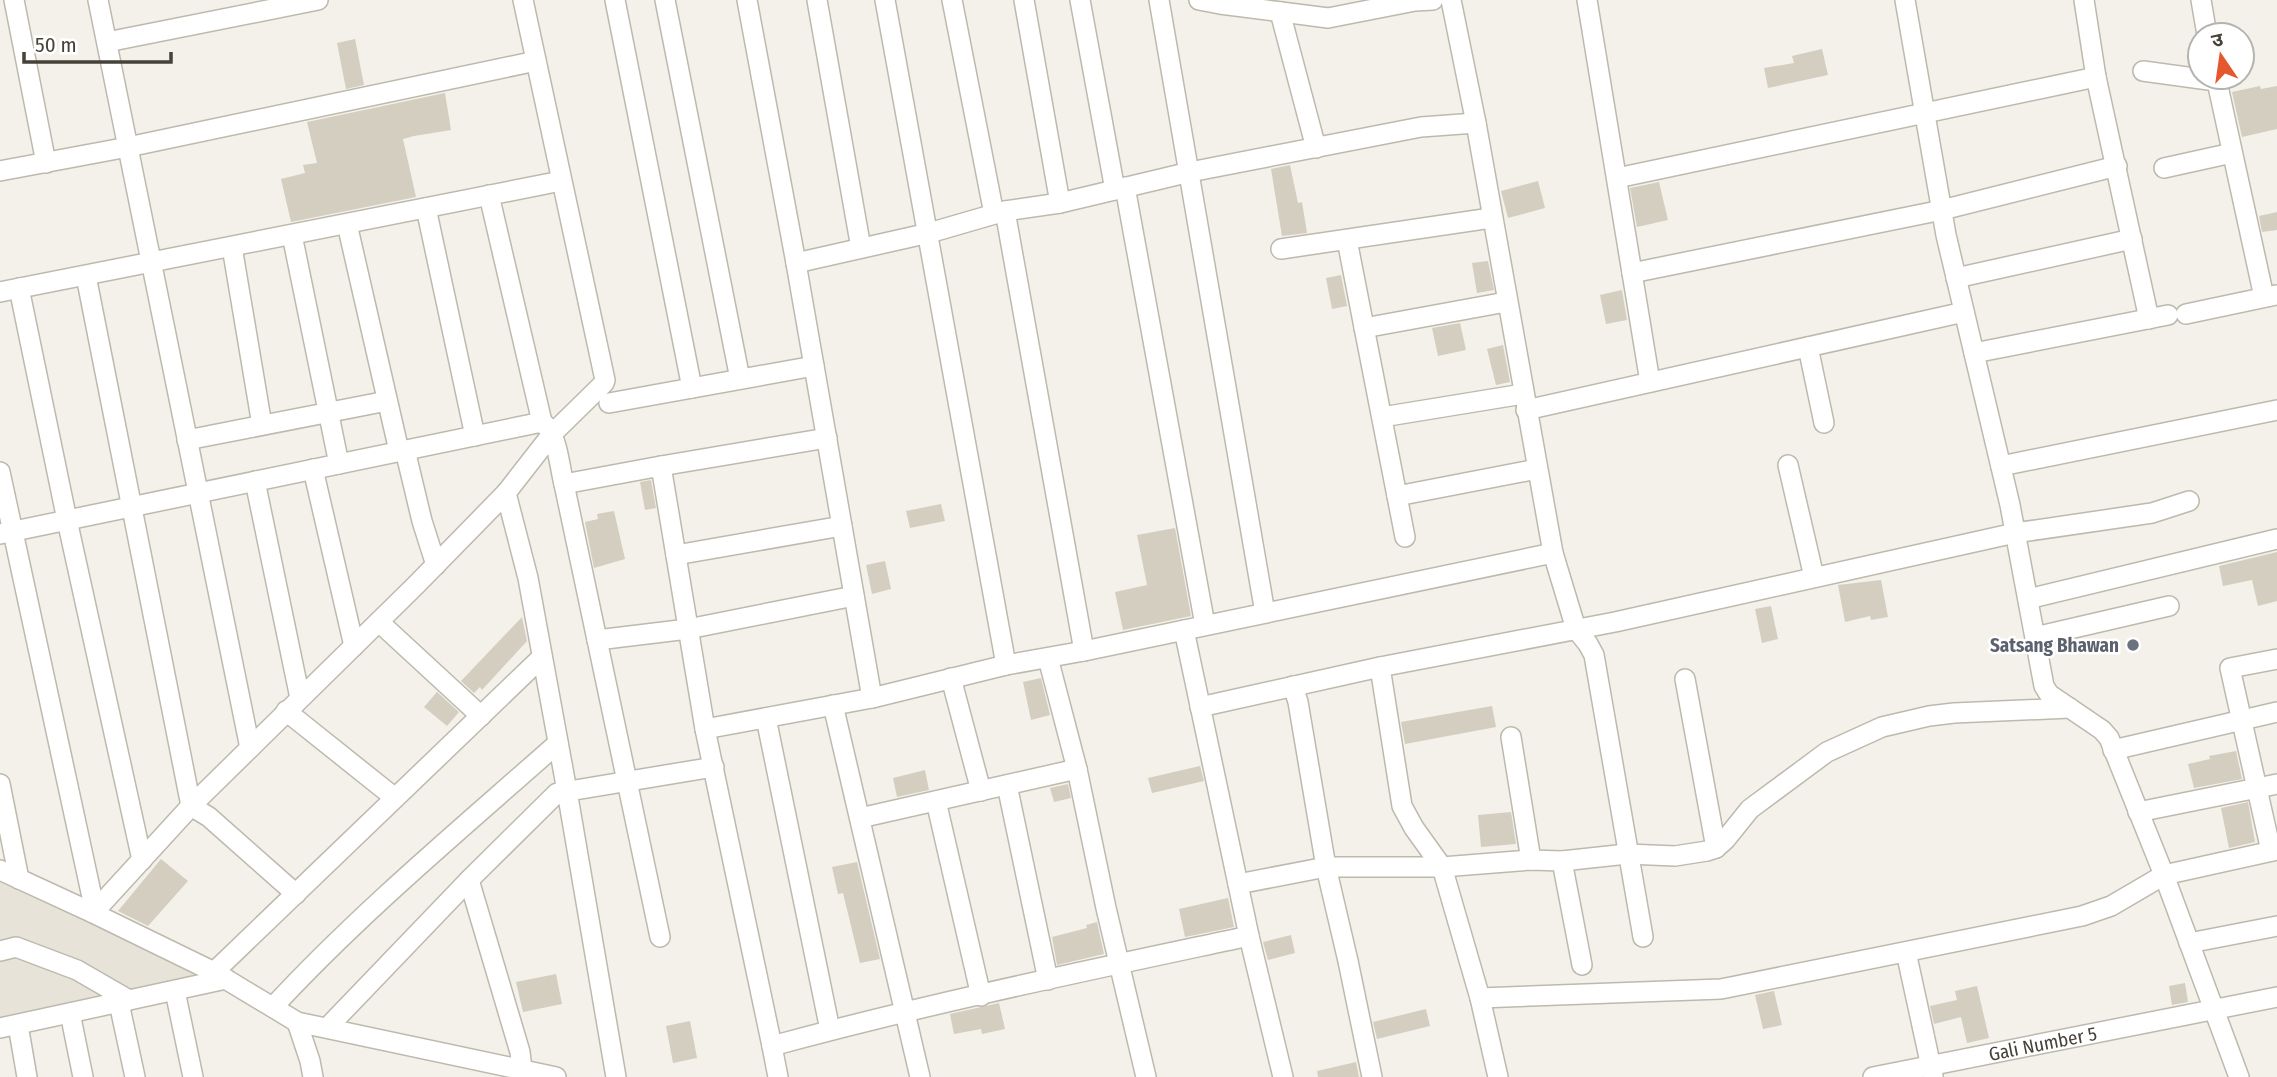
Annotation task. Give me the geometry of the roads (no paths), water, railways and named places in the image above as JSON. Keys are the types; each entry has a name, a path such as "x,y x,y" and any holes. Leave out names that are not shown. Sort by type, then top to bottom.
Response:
{"street":[{"path":"14,0 46,163"},
{"path":"98,0 250,748"},
{"path":"107,42 318,0"},
{"path":"94,912 191,806 506,493 547,428 605,380 523,0"},
{"path":"615,0 692,388"},
{"path":"665,0 740,379"},
{"path":"747,0 872,698"},
{"path":"817,0 862,248"},
{"path":"885,0 1006,665"},
{"path":"952,0 999,212 1084,651"},
{"path":"1024,0 1060,203"},
{"path":"1080,0 1120,189 1205,625"},
{"path":"1159,0 1265,613"},
{"path":"1199,0 1328,18 1433,0"},
{"path":"1451,0 1476,123 1553,553 1576,629 1594,655 1643,937"},
{"path":"1587,0 1650,382"},
{"path":"1905,0 1942,210 2001,466 2044,686 2049,694 2102,730 2109,738 2164,874 2239,1077"},
{"path":"2084,0 2096,77 2132,239 2167,316"},
{"path":"2201,0 2205,21"},
{"path":"1280,12 1316,148"},
{"path":"0,171 128,147 536,61"},
{"path":"2143,72 2186,76"},
{"path":"1617,178 2096,77"},
{"path":"1974,353 2271,296 2232,153 2219,91"},
{"path":"796,263 929,233 999,212 1060,203 1190,172 1420,127 1476,123"},
{"path":"2164,168 2232,153"},
{"path":"1632,274 1942,210 2117,166"},
{"path":"142,860 67,520 10,290 561,181"},
{"path":"489,195 547,428 564,484 660,937"},
{"path":"426,208 475,436"},
{"path":"1281,249 1491,218"},
{"path":"347,223 387,401 436,565"},
{"path":"292,235 339,464"},
{"path":"1956,278 2132,239"},
{"path":"1347,240 1405,537"},
{"path":"232,247 262,425"},
{"path":"86,275 191,806 209,817 296,894"},
{"path":"1364,328 1506,302"},
{"path":"1382,417 1525,402 1650,382 1964,312"},
{"path":"1808,347 1824,424"},
{"path":"609,403 814,366"},
{"path":"187,440 387,401"},
{"path":"2001,466 2277,410"},
{"path":"6,533 475,436 547,428"},
{"path":"564,484 827,438"},
{"path":"1788,465 1814,577"},
{"path":"661,466 705,729 778,1077"},
{"path":"1397,496 1537,469"},
{"path":"313,470 354,646"},
{"path":"0,472 6,533 94,912"},
{"path":"256,481 293,705 395,799"},
{"path":"506,493 528,578 616,1077"},
{"path":"1200,707 1380,667 1576,629 2015,533 2152,513 2189,501"},
{"path":"676,555 842,526"},
{"path":"2028,599 2277,539"},
{"path":"705,729 872,698 1006,665 1553,553"},
{"path":"597,640 688,629 854,596"},
{"path":"2035,637 2169,606"},
{"path":"379,622 481,716"},
{"path":"1184,630 1238,884 1283,1077"},
{"path":"27,1077 9,1027 175,991 220,976 296,894 542,657"},
{"path":"1048,658 1077,769 1146,1077"},
{"path":"1480,998 1721,989 2082,916 2111,906 2164,874 2274,851 2256,788 2230,668 2277,659"},
{"path":"1380,667 1402,806 1442,867 1480,998 1497,1077"},
{"path":"951,678 981,791"},
{"path":"1685,679 1716,848"},
{"path":"1293,686 1326,867 1372,1077"},
{"path":"833,705 920,1077"},
{"path":"1238,884 1326,867 1442,867 1531,860 1562,861 1627,854 1675,856 1716,848 1750,808 1827,752 1882,727 1954,713 2070,708"},
{"path":"2113,750 2277,712"},
{"path":"766,718 830,1030"},
{"path":"1510,737 1531,860"},
{"path":"273,1007 321,956 558,743"},
{"path":"327,1028 468,880 557,793 714,767"},
{"path":"860,818 1077,769"},
{"path":"0,784 19,879"},
{"path":"2138,812 2277,784"},
{"path":"1007,785 1048,980"},
{"path":"936,801 981,996"},
{"path":"1562,861 1582,965"},
{"path":"0,870 94,912 220,976 297,1022 486,1069 522,1069 556,1077"},
{"path":"468,880 520,1052 522,1069"},
{"path":"2189,943 2277,926"},
{"path":"772,1046 830,1030 1250,936"},
{"path":"5,946 78,970 124,1001 135,1077"},
{"path":"1906,952 1933,1071"},
{"path":"175,991 193,1077"},
{"name":"Gali Number 5","path":"1873,1077 1933,1071 2277,997"},
{"path":"70,1013 83,1077"},
{"path":"297,1022 313,1077"}],"place":[{"name":"Satsang Bhawan","path":"2133,645"}]}
